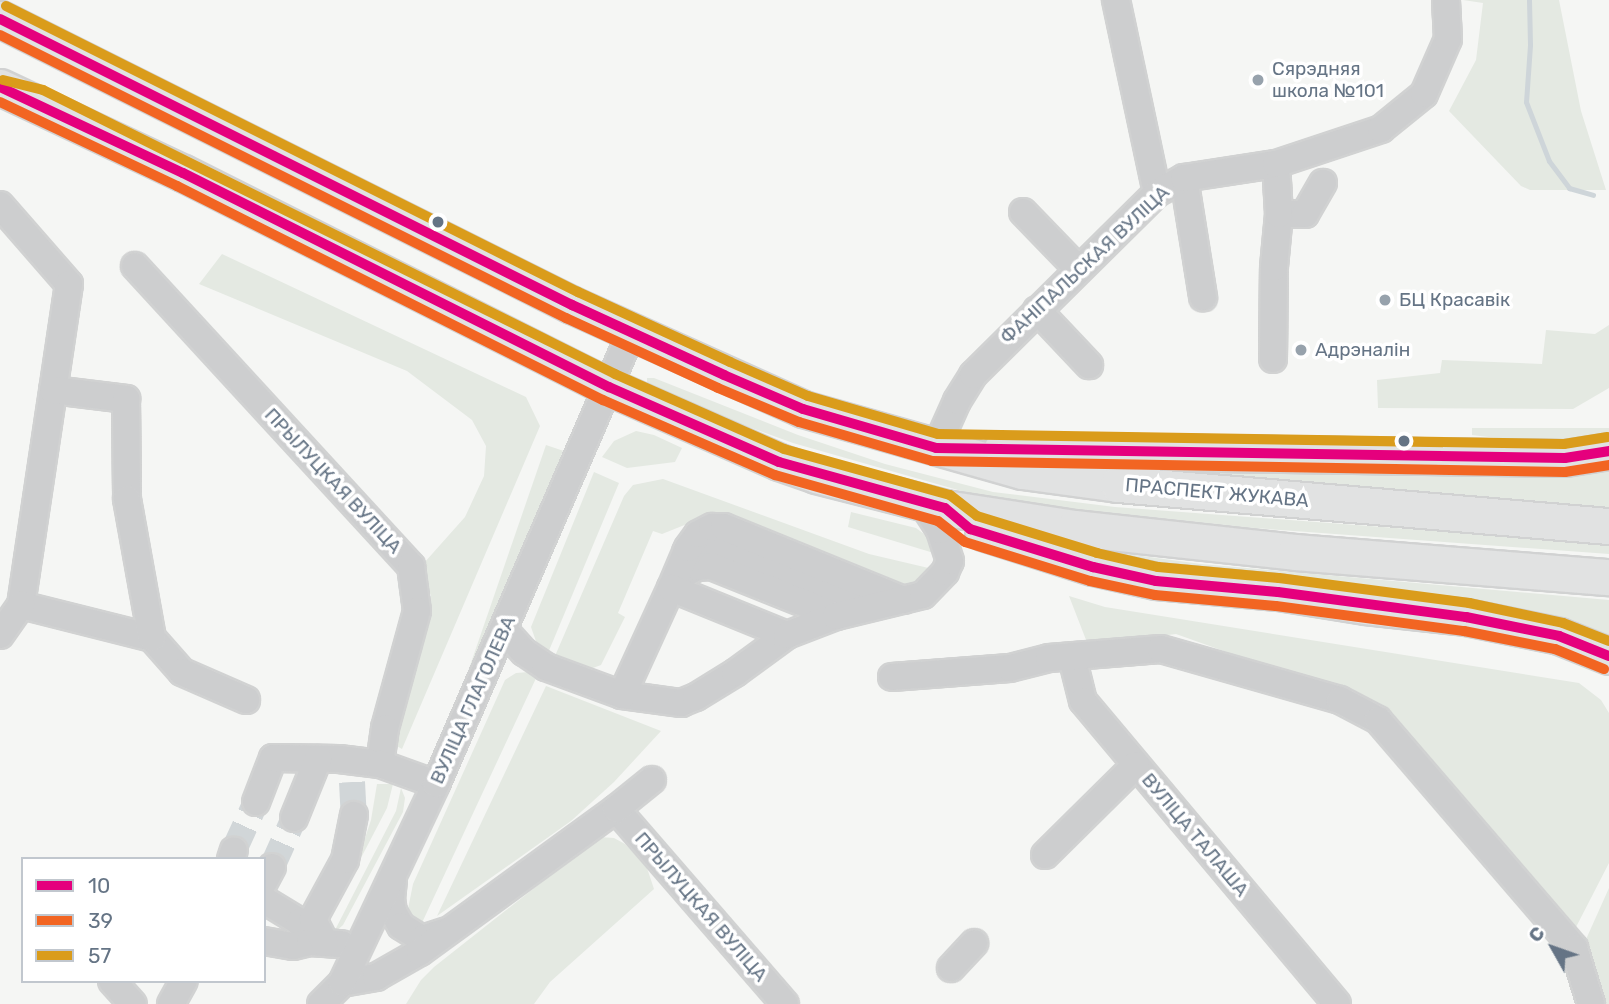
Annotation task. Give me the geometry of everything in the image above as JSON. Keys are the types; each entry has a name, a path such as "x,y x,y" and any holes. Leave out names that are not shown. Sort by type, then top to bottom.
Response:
{"main road":[{"name":"ПРАСПЕКТ ЖУКАВА","path":"0,19 631,333 803,409 1022,471 1118,484 1609,526"},
{"path":"0,87 609,387 779,463 934,505 1074,528 1295,552 1609,577"},
{"path":"0,94 37,103"},
{"path":"941,450 1565,458 1609,451"},
{"path":"934,505 970,528 1093,567 1156,581 1278,592 1365,606 1466,617 1559,636 1609,656"}],"street":[{"path":"1116,0 1157,193"},
{"name":"ФАНІПАЛЬСКАЯ ВУЛІЦА","path":"941,450 957,401 973,375 1157,193 1184,178 1276,164 1381,130 1424,94 1448,39 1446,0"},
{"path":"1273,359 1274,267 1279,214 1276,164"},
{"path":"1184,178 1203,296"},
{"path":"1279,214 1305,214 1323,183"},
{"path":"0,205 69,284 20,605 0,635"},
{"path":"1023,212 1078,269"},
{"name":"ПРЫЛУЦКАЯ ВУЛІЦА","path":"135,266 411,566 418,611 384,728 367,770"},
{"path":"1037,310 1089,365"},
{"name":"ВУЛІЦА ГЛАГОЛЕВА","path":"321,1004 342,994 360,946 436,784 631,333"},
{"path":"53,390 127,399 127,499 152,638 182,672 246,700"},
{"path":"504,630 524,652 546,667 622,695 681,703 735,673 787,635 872,605 906,601 923,595 945,572 950,561 934,505"},
{"path":"622,695 686,552 698,534 712,527 724,527 906,601"},
{"path":"686,552 719,549 872,605"},
{"path":"673,583 697,567 711,566 836,616"},
{"path":"673,583 787,635"},
{"path":"20,605 152,638"},
{"path":"892,677 1010,668 1049,658 1161,649 1340,699 1378,720 1574,948 1591,1004"},
{"name":"ВУЛІЦА ТАЛАША","path":"1072,657 1083,701 1337,1004"},
{"path":"256,802 273,758 318,759 436,784"},
{"path":"294,818 318,759"},
{"path":"1045,855 1136,765"},
{"path":"342,994 453,928 644,786"},
{"name":"ПРЫЛУЦКАЯ ВУЛІЦА","path":"616,809 785,1004"},
{"path":"318,942 313,919 345,860 354,815"},
{"path":"395,872 391,899 393,912 401,926 422,939 453,928"},
{"path":"266,901 300,922 318,942"},
{"path":"266,941 293,946 318,942 360,946"},
{"path":"951,968 974,943"},
{"path":"114,983 133,1004"},
{"path":"171,1004 183,983"}],"shaded area":[{"path":"1463,0 1559,0 1581,111 1606,190 1530,190 1521,186 1449,111 1476,60 1483,3"},
{"path":"222,254 526,397 540,426 402,749 390,742 431,595 416,572 465,517 484,476 486,446 472,420 407,371 199,284"},
{"path":"1609,325 1609,388 1573,409 1378,408 1377,380 1440,373 1442,360 1542,364 1546,330 1595,334"},
{"path":"647,378 654,378 798,435 885,464 993,492 1115,507 1609,544 1609,554 1254,528 993,500 793,443 647,386"},
{"path":"1472,428 1609,428 1609,437 1554,445 1472,435"},
{"path":"636,431 654,435 682,448 675,462 627,468 602,457 614,441"},
{"path":"546,445 563,451 484,680 467,674"},
{"path":"1609,463 1609,512 1110,468"},
{"path":"594,472 619,483 548,653 538,647 531,627"},
{"path":"663,479 869,554 937,570 911,592 702,518 662,534 653,531 618,613 625,617 601,665 590,669 555,656 624,496 633,485"},
{"path":"851,512 916,528 932,540 937,554 848,527"},
{"path":"1083,548 1201,564 1609,600 1609,642 1106,561"},
{"path":"1069,596 1105,607 1579,683 1601,700 1609,713 1609,863 1574,931 1435,778 1389,710 1176,634 1088,645"},
{"path":"516,673 538,674 420,927 411,919 408,909 413,884 505,680"},
{"path":"546,686 661,731 614,782 571,821 437,916"},
{"path":"377,784 393,784 387,808 326,925 320,922 361,850 371,820"},
{"path":"401,788 405,798 403,812 343,925 333,934 396,811"},
{"path":"599,837 614,838 625,844 646,865 654,889 550,982 534,1004 406,1004 421,980 434,967"},
{"path":"1609,888 1609,1004 1598,1004 1583,946"}],"waterway":[{"path":"1529,0 1530,45 1526,102 1549,161 1569,188 1593,195"}],"tunnel":[{"path":"352,782 354,815"},
{"path":"234,850 256,802"},
{"path":"272,867 294,818"}],"transit line":[{"name":"57","path":"6,6 578,292 730,362 808,396 938,434 1564,444 1607,437"},
{"name":"10","path":"0,19 572,305 724,375 803,409 936,448 1565,458 1609,451"},
{"name":"39","path":"0,35 566,318 718,388 799,422 932,461 1565,472 1609,465"},
{"name":"57","path":"3,80 43,90 615,374 784,449 950,495 977,516 1097,553 1158,567 1279,578 1469,603 1563,623 1609,641"},
{"name":"10","path":"0,87 183,173 609,387 779,462 945,508 970,529 1093,567 1156,581 1278,592 1466,617 1559,636 1609,656"},
{"name":"39","path":"0,102 177,186 603,400 775,475 938,521 965,542 1090,581 1155,595 1276,606 1464,631 1555,649 1604,669"}],"place":[{"name":"Сярэдняя школа №101","path":"1258,80"},
{"name":"БЦ Красавік","path":"1385,300"},
{"name":"Адрэналін","path":"1301,350"}]}
